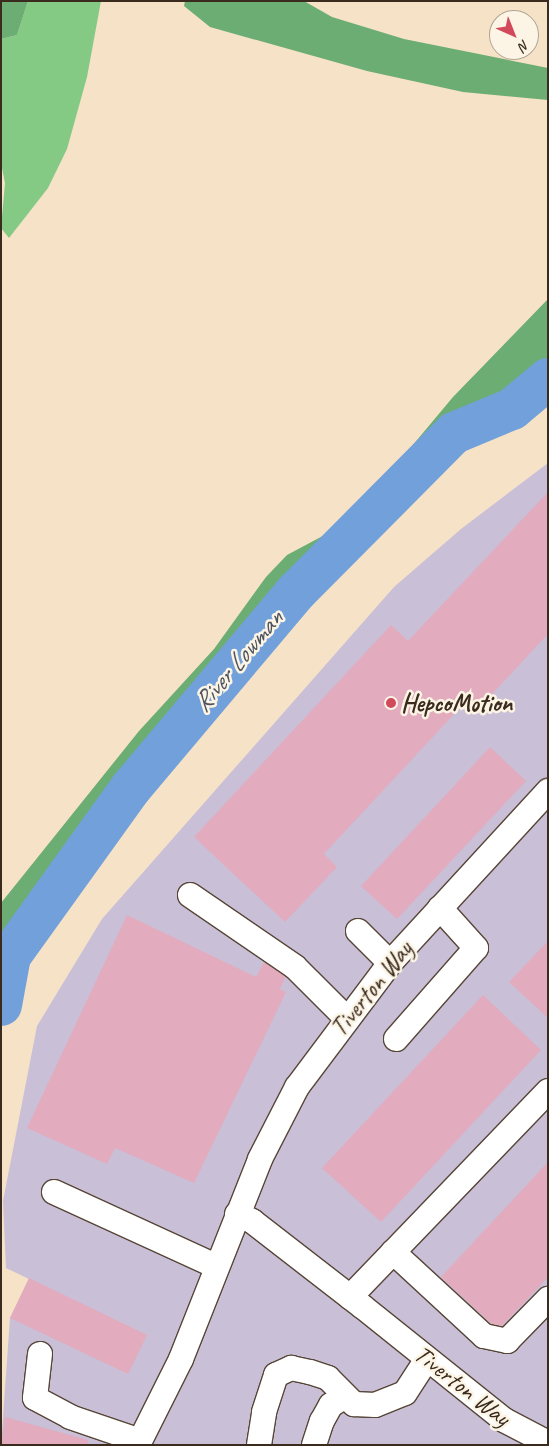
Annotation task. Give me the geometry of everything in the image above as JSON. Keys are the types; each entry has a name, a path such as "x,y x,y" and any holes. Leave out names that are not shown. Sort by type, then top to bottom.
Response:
{"street":[{"name":"Tiverton Way","path":"139,1443 181,1359 216,1266 260,1159 297,1087 390,963 548,791"},
{"path":"190,896 295,967 347,1019"},
{"path":"396,1039 476,948 440,908"},
{"path":"358,931 390,963"},
{"path":"350,1297 548,1091"},
{"path":"54,1192 216,1266"},
{"name":"Tiverton Way","path":"237,1214 252,1221 504,1420 548,1444"},
{"path":"393,1252 484,1336 507,1341 548,1299"},
{"path":"40,1354 35,1398 86,1423 139,1443"},
{"path":"259,1445 264,1412 276,1375 291,1368 310,1372 328,1378 354,1404 364,1406 375,1405 405,1393 427,1359"},
{"path":"314,1445 322,1421 331,1404 344,1396"}],"shaded area":[{"path":"548,463 548,1445 1,1445 10,1318 29,1279 6,1268 3,1201 37,1026 102,919 394,587 461,529"}],"green space":[{"path":"1,1 28,1 17,35 1,39"},
{"path":"28,1 101,1 87,77 67,149 48,188 9,238 1,228 5,183 1,163 1,39 17,35"},
{"path":"185,1 304,1 332,17 404,39 489,56 489,60 508,60 548,68 548,100 463,92 367,71 210,27 184,6"},
{"path":"548,299 548,360 518,394 449,430 332,547 300,575 96,821 14,935 1,960 1,903 139,731 214,649 266,577 287,555 334,530 366,501 453,397"}],"building":[{"name":"HepcoMotion","path":"548,492 548,634 479,708 469,698 324,854 337,867 285,922 194,837 391,625 408,641"},
{"path":"490,747 526,781 397,919 361,886"},
{"path":"127,915 256,977 264,962 287,973 280,989 286,992 194,1183 115,1148 107,1164 27,1128"},
{"path":"548,941 548,1018 509,982"},
{"path":"483,995 541,1050 381,1222 322,1168"},
{"path":"548,1162 548,1277 498,1330 441,1277"},
{"path":"29,1278 147,1335 128,1374 10,1318"},
{"path":"5,1417 88,1440 87,1445 1,1445"}],"waterway":[{"name":"River Lowman","path":"1,1005 10,956 130,789 297,591 454,433 512,409 548,379"}],"place":[{"name":"HepcoMotion","path":"391,703"}]}
